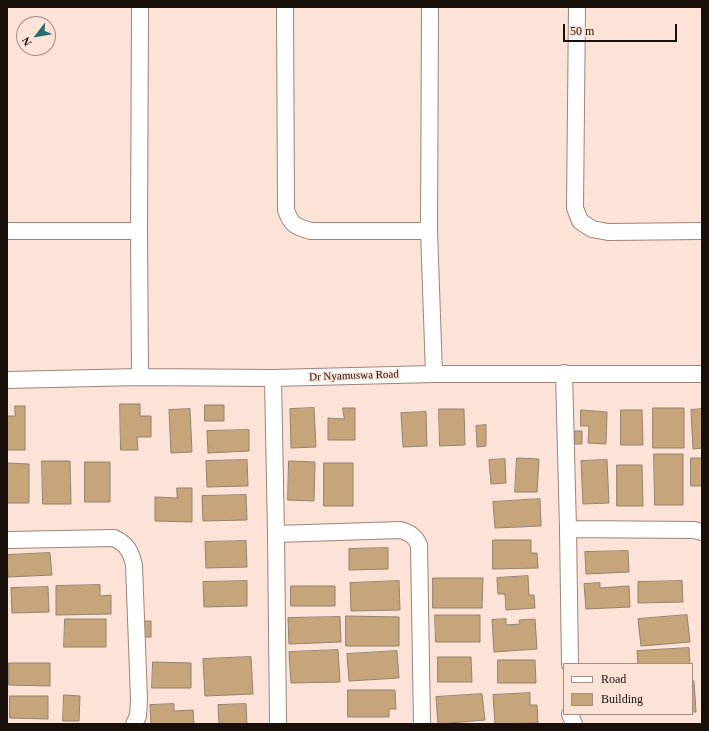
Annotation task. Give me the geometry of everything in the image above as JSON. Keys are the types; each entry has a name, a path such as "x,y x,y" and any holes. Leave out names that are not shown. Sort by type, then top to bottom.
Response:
{"street":[{"path":"140,7 140,377"},
{"path":"284,7 286,210 290,222 299,228 311,231 428,231"},
{"path":"430,7 428,231 434,374"},
{"path":"577,7 575,208 580,221 592,229 608,232 702,231"},
{"path":"7,231 139,231"},
{"path":"564,373 570,663"},
{"name":"Dr Nyamuswa Road","path":"7,380 140,377 273,378 434,374 702,374"},
{"path":"273,378 278,724"},
{"path":"568,529 694,530 702,532"},
{"path":"276,534 401,530 410,533 416,538 419,545 422,724"},
{"path":"7,540 114,538 122,542 127,547 134,565 139,698 138,716 134,724"}],"building":[{"path":"120,404 140,404 140,416 151,416 151,437 137,437 138,450 121,450"},
{"path":"205,405 224,405 224,421 205,421"},
{"path":"15,406 25,406 25,450 7,450 7,416 15,416"},
{"path":"314,408 316,447 291,448 290,409"},
{"path":"343,408 355,408 355,440 328,440 328,418 344,419"},
{"path":"653,408 684,408 684,448 653,448"},
{"path":"190,409 192,452 171,453 169,410"},
{"path":"439,409 464,409 465,445 440,446"},
{"path":"702,409 702,448 693,449 691,410"},
{"path":"581,410 607,412 606,444 588,443 589,426 581,426"},
{"path":"621,410 642,410 643,445 621,445"},
{"path":"426,412 427,446 403,447 401,413"},
{"path":"486,425 486,446 477,447 476,426"},
{"path":"249,430 249,451 208,453 207,431"},
{"path":"575,431 582,431 582,444 574,444"},
{"path":"654,454 683,454 683,505 655,505"},
{"path":"517,458 539,459 537,492 515,492"},
{"path":"691,458 702,458 702,486 691,486"},
{"path":"505,459 506,483 491,484 489,460"},
{"path":"247,460 248,486 207,487 206,461"},
{"path":"607,460 609,503 583,504 581,461"},
{"path":"42,461 70,461 71,504 43,504"},
{"path":"289,461 315,462 314,501 288,500"},
{"path":"85,462 110,462 110,502 85,502"},
{"path":"7,463 29,464 29,503 7,503"},
{"path":"324,463 353,463 353,506 324,506"},
{"path":"617,465 642,465 643,506 617,506"},
{"path":"177,488 192,488 192,522 155,521 155,497 177,498"},
{"path":"246,495 247,520 203,521 202,496"},
{"path":"540,499 541,526 495,528 493,502"},
{"path":"493,540 531,540 531,553 537,553 538,568 493,569"},
{"path":"246,541 247,567 206,568 205,542"},
{"path":"388,548 388,569 349,570 349,549"},
{"path":"628,551 629,572 586,574 585,552"},
{"path":"50,553 52,575 8,577 7,555"},
{"path":"528,576 529,595 534,595 535,608 506,610 505,594 498,594 497,578"},
{"path":"433,578 483,578 482,608 433,608"},
{"path":"247,581 247,606 204,607 203,582"},
{"path":"399,581 400,610 351,611 350,583"},
{"path":"682,581 683,602 638,603 638,582"},
{"path":"600,583 600,588 629,586 630,607 586,609 584,584"},
{"path":"100,585 100,596 111,595 111,614 56,615 56,586"},
{"path":"291,586 335,586 335,606 291,606"},
{"path":"48,587 49,612 12,613 11,588"},
{"path":"435,615 480,615 480,642 436,642"},
{"path":"687,615 690,642 641,646 638,619"},
{"path":"346,616 399,617 399,646 346,646"},
{"path":"340,617 341,642 289,644 288,618"},
{"path":"65,619 106,619 106,647 64,647"},
{"path":"506,619 506,625 520,624 519,620 535,619 537,649 494,652 492,620"},
{"path":"144,621 151,621 151,637 143,637"},
{"path":"689,648 690,663 638,663 637,651"},
{"path":"338,650 340,682 291,683 289,652"},
{"path":"397,651 399,678 349,681 347,654"},
{"path":"251,657 253,694 205,696 203,659"},
{"path":"438,657 471,657 472,682 438,682"},
{"path":"498,660 535,660 536,683 498,683"},
{"path":"153,662 191,663 191,688 152,688"},
{"path":"9,663 50,663 50,686 9,685"},
{"path":"693,681 694,681 696,712 693,712"},
{"path":"348,690 395,690 396,709 389,709 389,717 348,717"},
{"path":"530,693 530,705 537,705 538,723 495,724 493,695"},
{"path":"482,694 485,720 438,724 436,697"},
{"path":"64,695 80,696 79,721 63,721"},
{"path":"10,696 48,696 48,719 10,718"},
{"path":"174,704 174,711 193,710 194,724 151,724 150,705"},
{"path":"246,704 247,724 219,724 218,705"}]}
